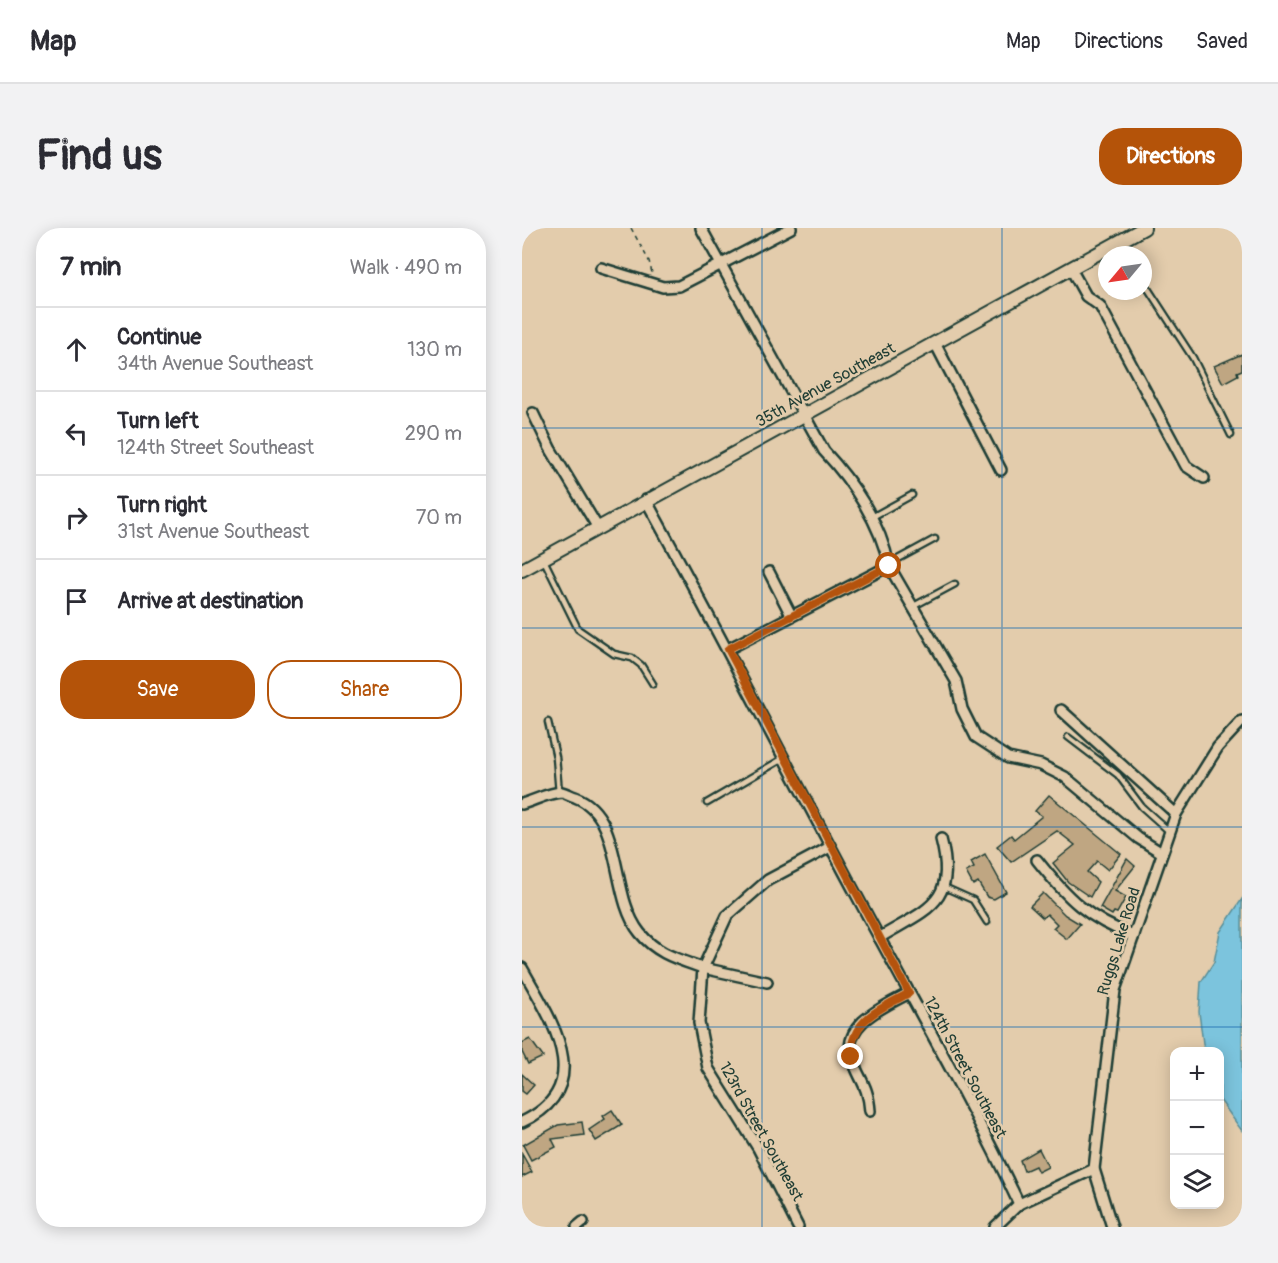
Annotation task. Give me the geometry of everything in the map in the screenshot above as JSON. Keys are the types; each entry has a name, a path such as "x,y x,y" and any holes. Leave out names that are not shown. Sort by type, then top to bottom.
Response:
{"street":[{"path":"701,228 824,451 846,475 870,518 886,548 889,565 957,681 962,709 976,737 1008,758 1041,765 1065,777 1138,838 1162,853"},
{"path":"601,268 663,287 680,286 791,228"},
{"name":"35th Avenue Southeast","path":"522,570 1139,229"},
{"path":"1071,268 1086,296 1100,306 1186,466 1204,478"},
{"path":"935,343 1001,470"},
{"path":"533,413 550,448 598,528"},
{"name":"124th Street Southeast","path":"646,500 728,649 830,847 978,1117 1019,1204"},
{"path":"728,649 889,565"},
{"path":"769,572 791,615"},
{"path":"1061,710 1176,814"},
{"name":"Ruggs Lake Road","path":"1112,1227 1094,1169 1115,990 1176,814 1218,747 1242,721"},
{"path":"522,804 561,793 583,800 598,813 606,828 626,909 639,932 661,954 702,968 767,982"},
{"path":"879,938 930,907 944,887 947,863 940,839"},
{"path":"702,968 727,916 768,880 830,847"},
{"path":"1037,860 1057,885 1090,916 1105,926 1134,936"},
{"path":"522,968 525,981 562,1047 562,1086 548,1104 522,1122"},
{"name":"123rd Street Southeast","path":"702,968 699,1023 708,1068 758,1148 798,1227"},
{"path":"870,1111 868,1091 851,1057 853,1037 865,1018 909,993"},
{"path":"995,1227 1019,1204 1094,1169"}],"lane":[{"path":"1121,241 1124,246"},
{"path":"1152,295 1193,358 1231,435"},
{"path":"870,518 912,495"},
{"path":"889,565 935,538"},
{"path":"543,558 578,629 614,654 632,658 641,665 652,684"},
{"path":"912,607 955,584"},
{"path":"548,722 561,793"},
{"path":"1068,737 1118,775 1142,807 1170,832"},
{"path":"707,804 784,758"},
{"path":"944,887 973,900 987,922"}],"path":[{"path":"631,228 649,261 652,283"}],"water":[{"path":"1242,899 1242,1131 1224,1106 1224,1047 1203,1047 1199,1012 1201,982 1214,962 1220,932"}],"building":[{"path":"1242,354 1242,370 1237,372 1238,375 1223,383 1214,366"},
{"path":"1049,795 1121,854 1108,870 1097,861 1087,872 1098,882 1090,897 1068,882 1053,863 1075,845 1057,831 1011,862 997,846 1011,835 1014,839 1042,816 1035,811"},
{"path":"985,854 1006,892 994,899 987,897 978,882 973,885 966,872 974,868 971,862"},
{"path":"1127,859 1135,866 1115,891 1126,897 1117,913 1114,912 1112,915 1100,908"},
{"path":"1043,893 1065,915 1080,924 1067,939 1053,928 1057,924 1047,914 1043,918 1030,906"},
{"path":"530,1039 543,1057 528,1064 522,1052 522,1043"},
{"path":"522,1074 534,1085 526,1094 522,1091"},
{"path":"612,1110 622,1125 596,1141 589,1130 605,1119 603,1116"},
{"path":"582,1122 584,1135 552,1139 556,1147 531,1160 523,1145 558,1125"},
{"path":"1039,1149 1048,1167 1038,1172 1035,1166 1024,1171 1020,1160"},
{"path":"522,1154 532,1172 522,1177"}],"route":[{"path":"851,1057 853,1037 865,1018 909,993 830,847 728,649 889,566"}]}
